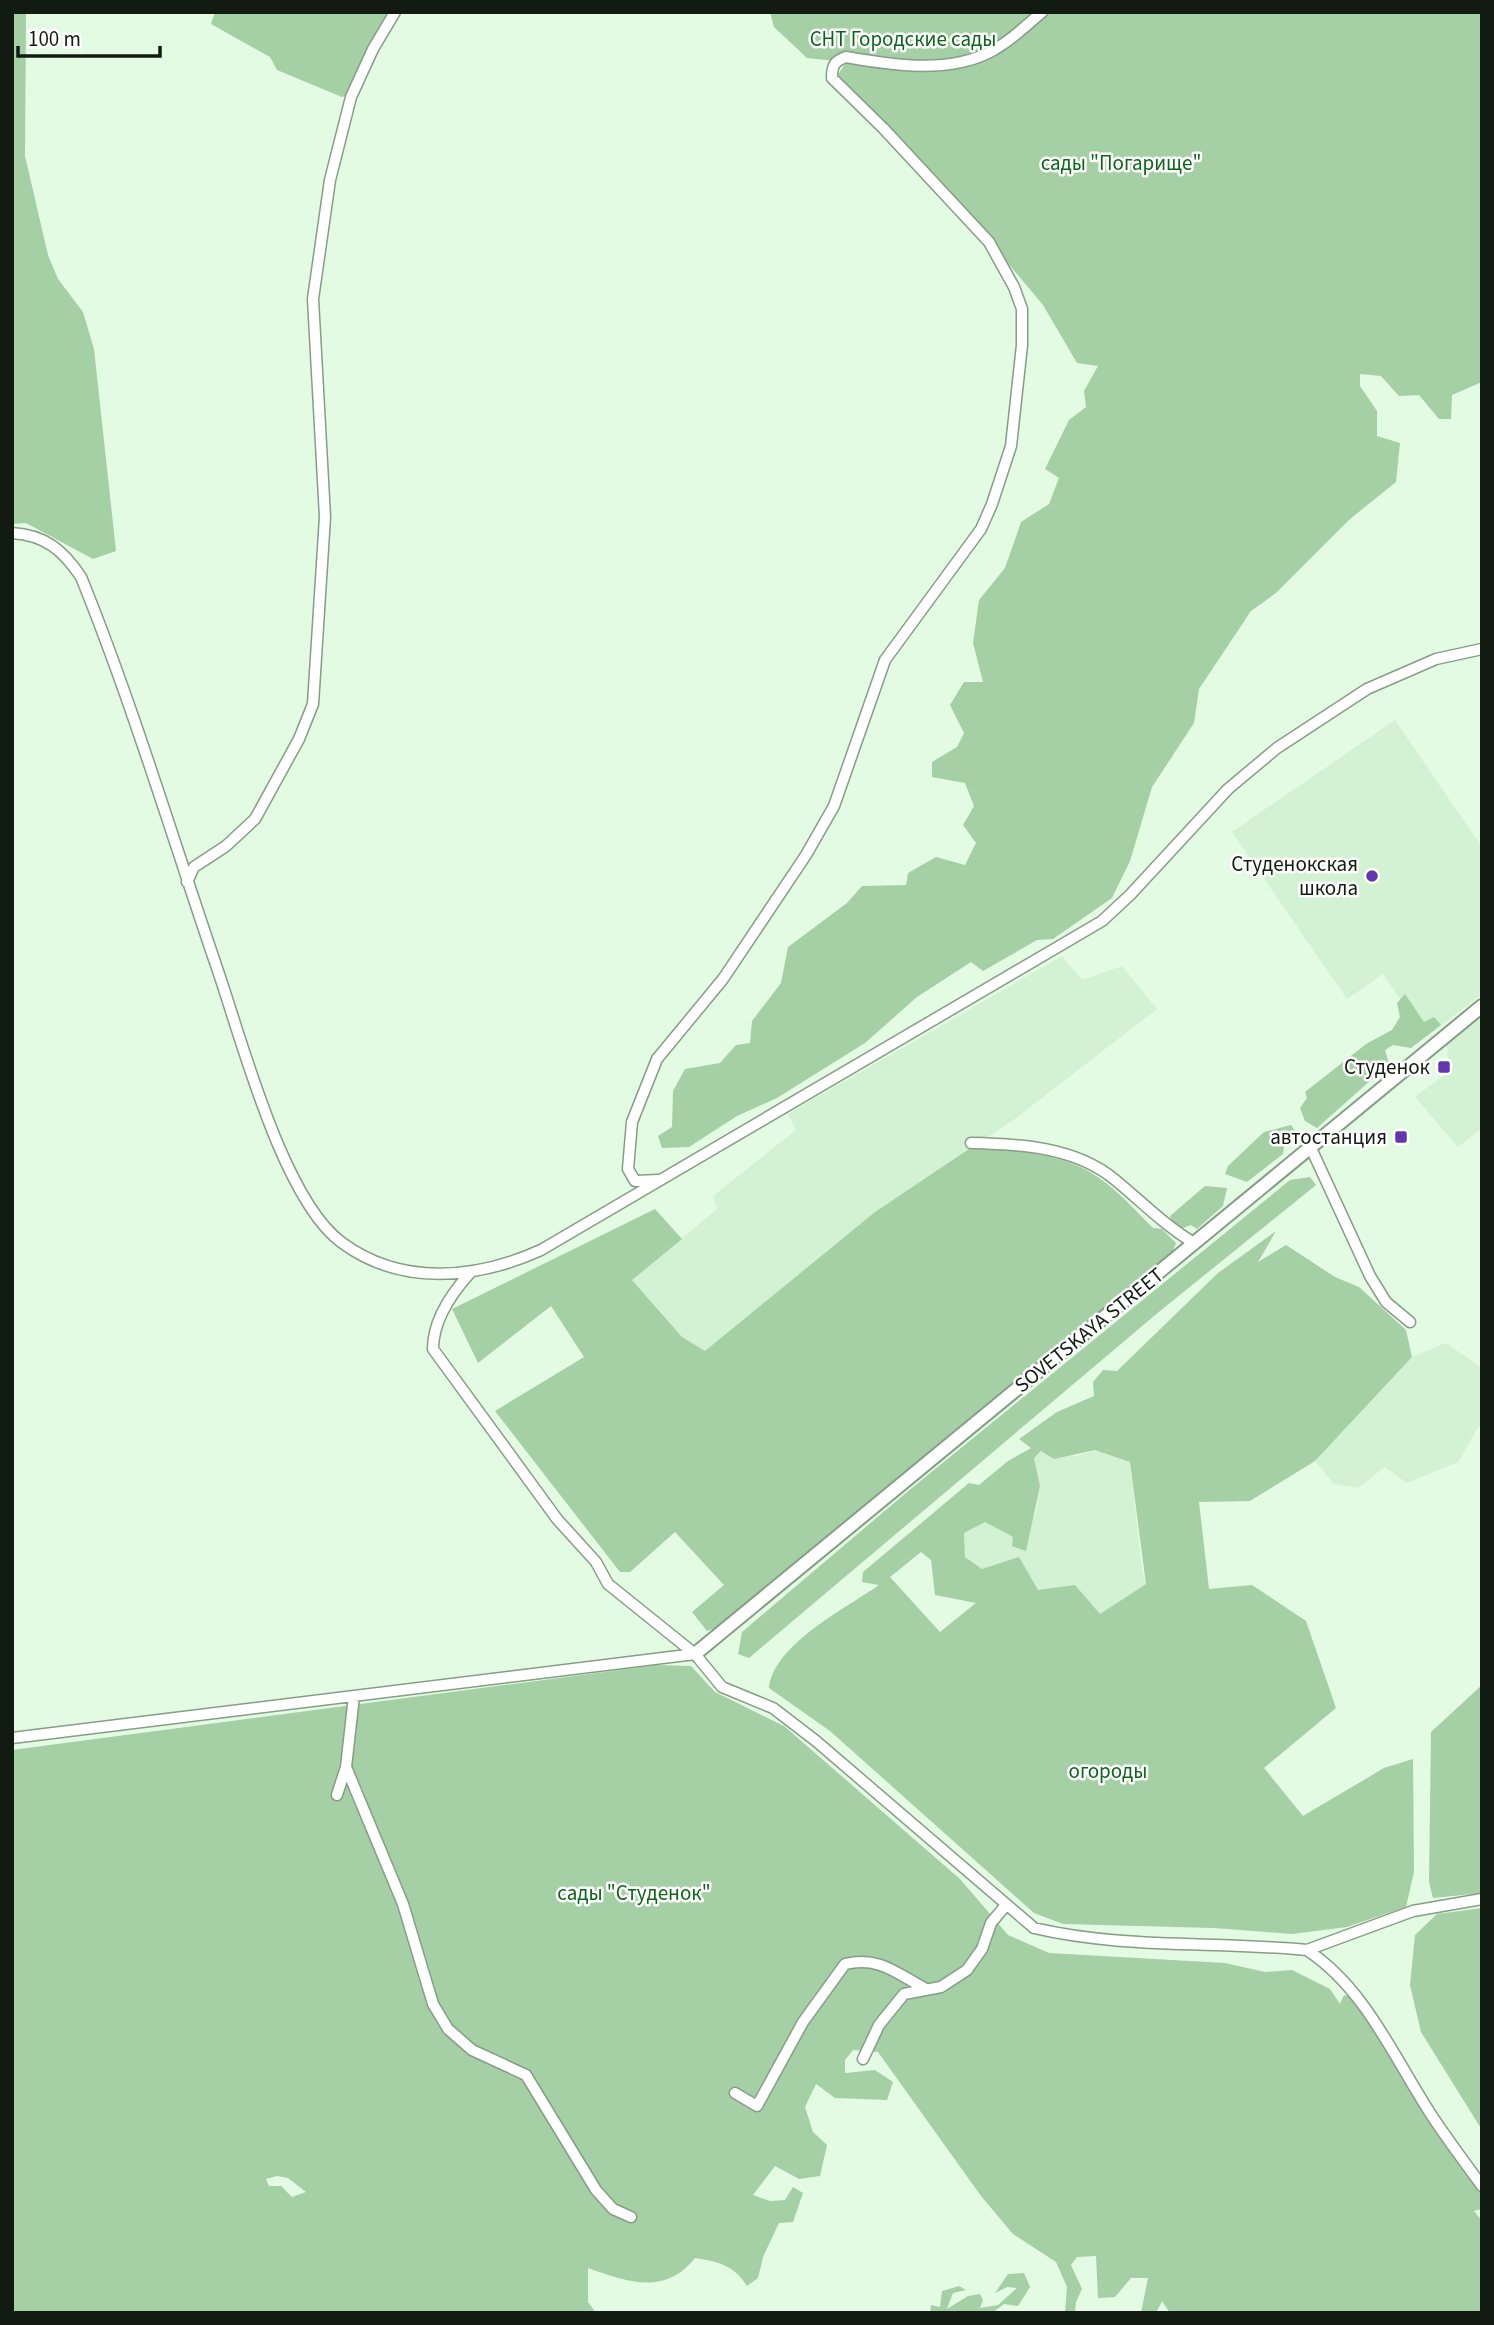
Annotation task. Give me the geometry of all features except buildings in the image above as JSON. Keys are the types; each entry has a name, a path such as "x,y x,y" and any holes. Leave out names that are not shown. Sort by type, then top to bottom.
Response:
{"street":[{"path":"187,882 194,867 226,846 255,819 299,739 313,704 325,517 313,299 330,180 351,97 373,49 395,12"},
{"path":"663,1180 635,1181 628,1169 632,1122 643,1088 657,1059 723,979 790,881 834,806 885,660 981,529 1003,472 1015,422 1020,388 1022,321 1014,287 989,242 883,128 832,78 832,68 836,60 846,57 910,66 961,60 989,52 1042,12"},
{"path":"12,533 55,544 81,577 264,1107 308,1208 341,1242 392,1267 421,1273 470,1273 506,1266 541,1251 663,1180 1102,921 1130,895 1228,789 1277,748 1323,717 1367,689 1404,671 1436,659 1482,649"},
{"name":"SOVETSKAYA STREET","path":"695,1654 1482,1006"},
{"path":"971,1143 1038,1148 1078,1159 1113,1178 1149,1212 1194,1243"},
{"path":"1310,1146 1370,1276 1386,1302 1410,1322"},
{"path":"470,1273 454,1291 442,1313 433,1334 433,1349 557,1519 596,1562 608,1584 695,1654 722,1688 773,1708 816,1741 1034,1928 1065,1935 1307,1950 1413,1911 1482,1899"},
{"path":"12,1738 695,1654"},
{"path":"337,1795 345,1767 354,1696"},
{"path":"345,1767 403,1904 433,2004 448,2029 472,2050 526,2075 596,2190 613,2209 631,2217"},
{"path":"863,2059 879,2025 904,1994 924,1988 941,1987 967,1970 982,1949 991,1923 1006,1905"},
{"path":"1307,1950 1327,1963 1356,1993 1432,2116 1482,2186"},
{"path":"735,2093 757,2106 803,2022 845,1964 861,1960 879,1962 924,1988"}],"shaded area":[{"name":"Студенокская школа","path":"1395,720 1482,847 1482,994 1426,1037 1383,974 1347,999 1232,832"},
{"path":"1062,956 1082,980 1122,966 1157,1009 1016,1118 875,1212 705,1352 682,1337 632,1280 717,1209 713,1196 796,1130 788,1114"},
{"path":"1482,1013 1482,1128 1458,1147 1415,1097 1448,1072 1447,1041"},
{"path":"1446,1343 1482,1368 1482,1421 1458,1462 1407,1483 1385,1467 1358,1488 1334,1484 1315,1461 1412,1357"},
{"path":"1095,1450 1130,1462 1142,1570 1146,1584 1100,1615 982,1569 965,1557 964,1533 985,1522 1013,1537 1036,1513 1040,1487 1034,1458 1041,1451 1076,1456"}],"green space":[{"path":"12,12 26,12 25,156 48,255 58,279 83,312 94,349 116,551 93,559 26,523 12,524"},
{"path":"215,12 389,12 348,95 342,97 277,70 270,57 211,24"},
{"path":"770,12 1482,12 1482,382 1452,395 1451,419 1439,419 1419,395 1399,396 1381,376 1360,374 1360,386 1377,411 1377,436 1400,443 1396,482 1350,519 1276,593 1251,611 1199,689 1194,723 1152,787 1130,861 1112,898 1053,939 1037,940 983,971 971,962 917,997 865,1043 777,1098 737,1116 689,1147 662,1148 658,1136 672,1127 673,1091 685,1069 720,1063 736,1045 750,1043 752,1021 781,983 788,947 847,903 862,886 906,885 908,873 936,857 965,865 976,843 963,825 974,806 965,783 932,777 932,762 957,747 964,733 950,705 964,682 983,682 973,643 979,600 1005,568 1021,522 1049,504 1059,478 1045,469 1069,420 1086,407 1084,391 1098,366 1077,363 1043,305 923,162 838,75 846,62 807,58 774,27"},
{"path":"1405,994 1424,1022 1434,1017 1441,1025 1411,1048 1393,1045 1385,1050 1389,1064 1317,1128 1305,1121 1300,1108 1307,1098 1305,1092 1366,1044 1392,1030 1400,1017 1397,1003"},
{"path":"1291,1125 1298,1135 1284,1147 1283,1154 1247,1182 1225,1174 1228,1166 1264,1132"},
{"path":"972,1147 1039,1155 1065,1161 1089,1171 1119,1194 1153,1228 1162,1229 1176,1243 1172,1253 718,1627 707,1631 692,1612 724,1585 675,1532 630,1572 620,1572 495,1411 584,1357 551,1306 478,1363 452,1309 655,1209 682,1239 632,1280 682,1337 705,1351 875,1212"},
{"path":"1310,1177 1316,1185 1160,1311 749,1658 738,1654 742,1632 907,1492 1290,1180"},
{"path":"1205,1186 1227,1188 1223,1206 1197,1229 1191,1225 1183,1228 1172,1223 1170,1216"},
{"name":"огороды","path":"1276,1231 1258,1262 1286,1245 1335,1277 1359,1287 1406,1330 1412,1357 1315,1461 1250,1501 1199,1502 1209,1589 1252,1585 1306,1621 1336,1708 1264,1768 1303,1816 1384,1768 1413,1759 1414,1872 1406,1907 1347,1927 1292,1934 1214,1928 1063,1924 1034,1913 830,1731 769,1688 774,1672 797,1642 879,1585 862,1582 863,1572 969,1483 979,1485 1008,1461 1031,1448 1019,1439 1057,1412 1094,1396 1093,1382 1103,1370 1117,1371 1218,1273","holes":["1095,1450 1130,1462 1146,1584 1100,1614 1075,1585 1038,1590 1019,1557 982,1569 965,1557 964,1533 985,1522 1013,1537 1012,1546 1026,1551 1040,1486 1034,1458 1041,1451 1054,1459","921,1552 931,1560 935,1595 976,1603 940,1632 890,1577"]},
{"name":"сады \"Студенок\"","path":"657,1665 691,1666 715,1692 784,1726 960,1879 1008,1935 1049,1953 1225,1963 1265,1972 1292,1970 1330,1989 1340,2004 1344,1995 1352,1997 1482,2194 1482,2209 1474,2211 1482,2221 1482,2313 1170,2313 1162,2301 1156,2313 1141,2313 1148,2278 1131,2278 1115,2297 1098,2298 1096,2256 1077,2257 1071,2265 1082,2289 1076,2302 1075,2313 1065,2313 1067,2287 1056,2262 1013,2234 981,2196 878,2052 853,2050 845,2060 845,2073 875,2070 893,2082 887,2100 835,2098 816,2084 805,2107 813,2132 827,2145 820,2176 799,2179 775,2166 753,2195 770,2201 785,2200 793,2187 803,2193 793,2222 779,2223 763,2257 758,2278 747,2286 731,2269 695,2258 671,2278 658,2282 631,2281 588,2268 588,2302 596,2313 12,2313 12,1750","holes":["277,2176 288,2178 306,2192 292,2197 281,2186 269,2186 266,2179"]},
{"path":"1482,1685 1482,1893 1433,1898 1429,1882 1431,1732"},
{"path":"1482,1908 1482,2130 1421,2032 1410,1985 1415,1935 1437,1914"},
{"path":"1024,2273 1030,2287 1018,2306 1004,2304 992,2313 930,2313 931,2305 940,2307 942,2291 959,2286 966,2290 953,2293 947,2309 968,2296 980,2294 983,2300 980,2308 998,2305 1017,2288 1007,2287 995,2293 1008,2274"}],"place":[{"name":"Студенокская школа","path":"1372,876"},
{"name":"Студенок","path":"1444,1067"},
{"name":"автостанция","path":"1401,1137"}],"park label":[{"name":"СНТ Городские сады","path":"903,39"},
{"name":"сады \"Погарище\"","path":"1121,163"}]}
